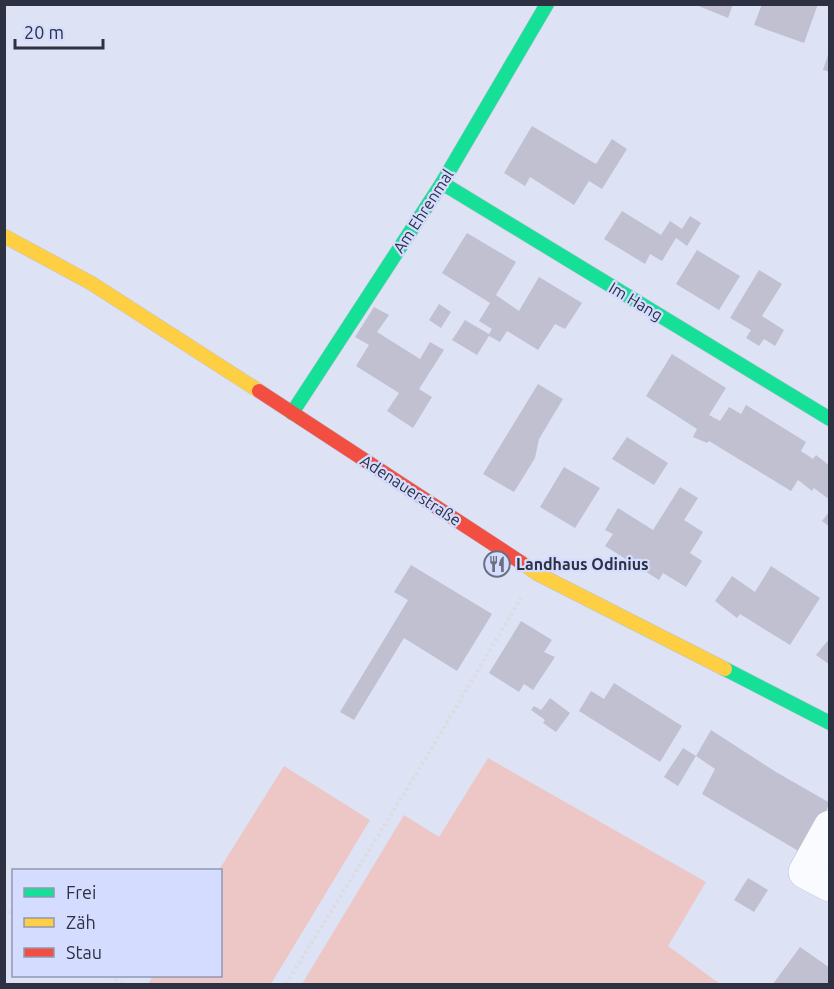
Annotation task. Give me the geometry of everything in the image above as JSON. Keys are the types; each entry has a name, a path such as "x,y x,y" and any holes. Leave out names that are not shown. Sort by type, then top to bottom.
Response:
{"street":[{"name":"Am Ehrenmal","path":"292,413 442,183 548,4"},
{"name":"Im Hang","path":"442,183 830,419"},
{"name":"Adenauerstraße","path":"4,236 91,283 536,573 830,723"},
{"path":"830,827 805,872 830,885"}],"path":[{"path":"286,984 415,776 536,573"}],"shaded area":[{"path":"488,758 706,882 668,946 720,984 302,984 404,815 439,837"},
{"path":"284,766 370,820 271,984 148,984 152,977 222,977 222,869 220,869"}],"building":[{"path":"694,4 733,4 728,18"},
{"path":"762,4 818,4 804,43 754,25"},
{"path":"830,52 830,72 823,70"},
{"path":"532,126 596,164 612,139 627,149 602,189 589,181 574,205 530,177 525,186 504,173"},
{"path":"622,211 661,235 670,221 682,229 690,216 701,223 687,246 676,238 662,261 650,254 645,264 604,239"},
{"path":"467,233 516,262 496,295 519,311 539,277 582,303 565,329 555,324 538,350 507,331 500,342 489,336 477,355 452,340 465,320 489,334 492,329 479,321 490,303 442,273"},
{"path":"697,250 740,276 719,310 676,284"},
{"path":"759,270 782,284 762,316 784,330 775,346 764,339 759,346 746,338 751,330 730,318"},
{"path":"439,304 451,312 441,328 429,320"},
{"path":"374,307 389,315 377,332 420,359 430,342 444,350 419,389 432,397 413,428 387,411 399,393 356,366 369,345 355,337"},
{"path":"672,354 726,388 709,415 720,421 729,407 741,414 746,405 806,442 801,451 813,459 816,455 830,466 830,500 814,488 812,491 798,480 791,491 709,441 707,443 693,437 697,429 646,396"},
{"path":"538,384 563,399 539,439 535,458 514,492 483,474"},
{"path":"627,437 668,463 654,485 612,459"},
{"path":"564,467 600,488 575,528 540,507"},
{"path":"680,487 698,498 684,520 703,532 690,553 702,561 686,587 663,573 659,580 605,546 613,534 605,530 618,508 653,530"},
{"path":"830,511 830,527 822,521"},
{"path":"411,565 492,614 457,671 404,638 354,720 340,712 408,600 394,592"},
{"path":"771,566 820,598 790,645 740,614 737,618 715,601 732,576 755,592"},
{"path":"521,621 552,640 544,652 555,657 533,690 524,684 519,692 489,673"},
{"path":"830,638 830,665 816,655"},
{"path":"614,683 682,726 660,762 579,711 591,691 604,699"},
{"path":"550,698 570,713 556,732 543,723 545,720 531,710 534,706 541,710"},
{"path":"711,730 776,772 830,803 800,852 702,794 715,769 696,756"},
{"path":"683,748 696,756 678,786 664,777"},
{"path":"748,878 768,890 754,912 734,900"},
{"path":"800,947 830,968 830,984 773,984"}],"traffic: fast":[{"path":"292,413 442,183 547,4"},
{"path":"442,183 830,419"},
{"path":"725,669 830,723"}],"traffic: slow":[{"path":"4,236 91,283 259,391"},
{"path":"522,563 536,573 725,669"}],"traffic: jam":[{"path":"259,391 522,563"}],"place":[{"name":"Landhaus Odinius","path":"497,564"}]}
